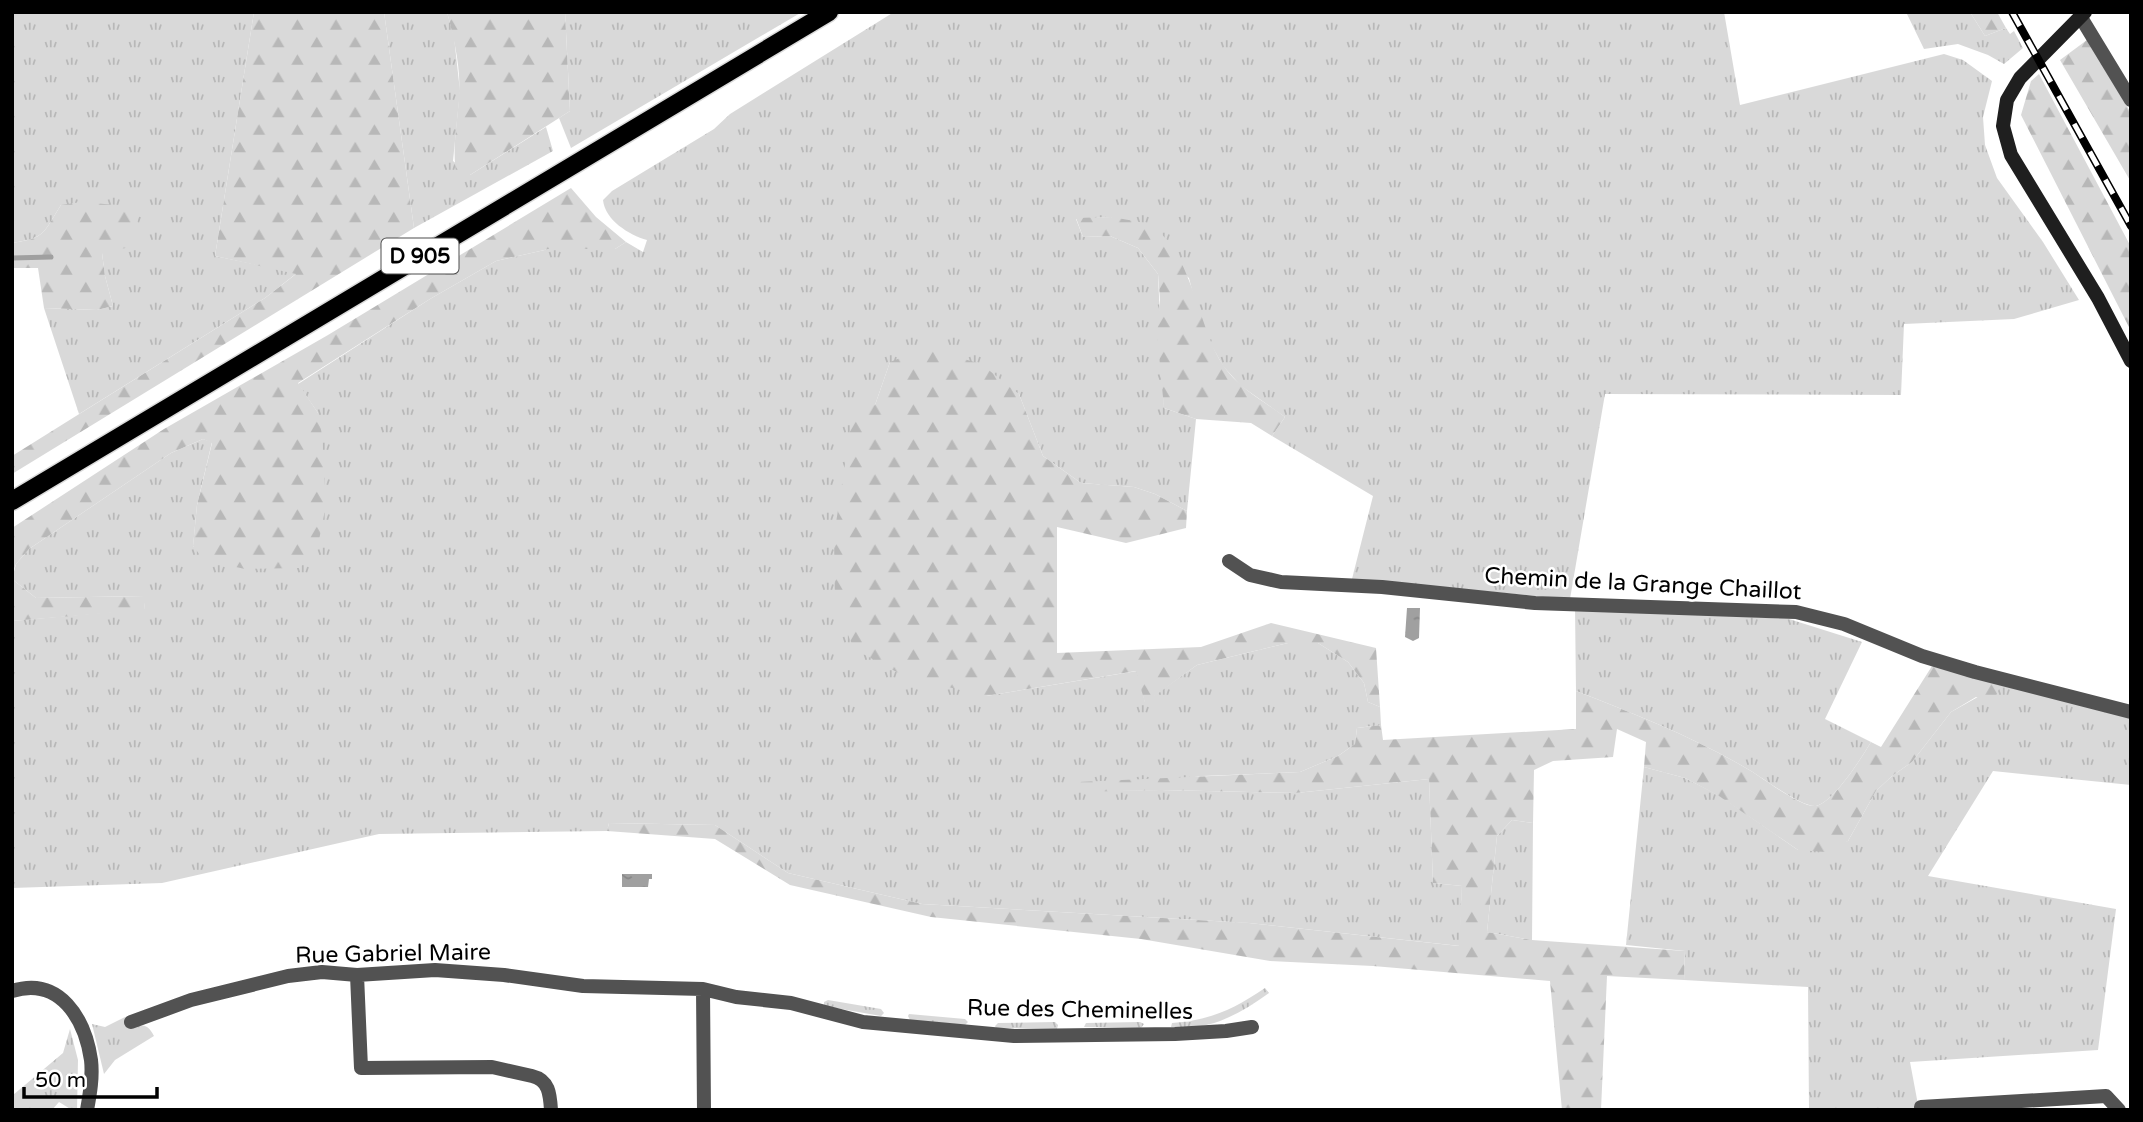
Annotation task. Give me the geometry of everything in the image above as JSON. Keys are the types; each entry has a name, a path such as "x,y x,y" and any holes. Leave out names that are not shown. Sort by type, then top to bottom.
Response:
{"main road":[{"name":"D 905","path":"12,501 829,12"},
{"path":"2083,14 2029,66 2012,88 2003,126 2011,155 2098,298 2131,361"}],"street":[{"path":"2083,14 2131,100"},
{"name":"Chemin de la Grange Chaillot","path":"1229,561 1250,575 1281,582 1382,587 1535,603 1796,612 1844,624 1922,656 1975,672 2131,712"},
{"name":"Rue Gabriel Maire","path":"131,1022 191,1000 288,976 322,972 356,975 435,970 469,971 583,986 703,989"},
{"path":"356,975 361,1068 492,1068 538,1077 549,1089 551,1110"},
{"path":"12,991 42,988 63,1000 75,1015 91,1060 88,1110"},
{"path":"703,989 704,1110"},
{"name":"Rue des Cheminelles","path":"703,989 736,997 791,1003 863,1022 1014,1036 1197,1034 1252,1027"},
{"path":"1921,1107 2106,1096 2119,1110"}],"green space":[{"path":"12,12 254,12 215,256 297,273 265,298 79,414 44,308 97,310 113,306 102,253 61,205 43,233 12,243"},
{"path":"12,12 16,12 19,220 12,221"},
{"path":"254,12 384,12 414,228 12,474 12,456 265,298 296,274 215,256"},
{"path":"384,12 447,12 454,37 460,91 453,161 470,175 546,127 553,151 414,228"},
{"path":"447,12 565,12 570,111 470,175 457,177 455,146 459,74"},
{"path":"565,12 802,12 571,148 559,118 570,111"},
{"path":"894,12 1724,12 1740,105 1944,54 1963,60 1992,81 1983,117 1985,145 1997,178 2043,242 2079,300 2014,319 1904,324 1901,395 1605,394 1570,599 1352,579 1373,496 1272,436 1285,417 1241,386 1223,366 1207,337 1189,278 1111,217 1076,219 1083,237 1110,236 1138,248 1158,274 1164,408 1196,419 1187,511 1155,494 1134,487 1081,483 1043,456 1019,394 890,362 875,405 986,696 1137,671 1145,702 1197,665 1288,643 1318,643 1348,662 1364,683 1368,702 1380,707 1381,725 1357,728 1355,744 1338,756 1300,772 1203,776 1077,791 1296,793 1429,779 1433,883 1462,886 1460,946 1249,923 922,904 788,873 715,825 609,823 607,831 379,834 162,883 12,888 12,621 145,609 143,596 36,598 12,579 16,564 29,549 171,453 203,439 212,442 197,505 193,547 318,413 298,384 430,299 496,261 549,249 615,249 626,242 643,252 647,240 619,226 608,214 603,200 612,191 714,129 730,114"},
{"path":"1906,12 1970,12 1985,36 2006,28 2010,34 2014,31 2023,48 2004,64 1958,44 1924,49"},
{"path":"1970,12 1997,12 2006,28 1985,36"},
{"path":"2087,40 2131,113 2131,182 2060,60"},
{"path":"2039,74 2131,247 2131,331 2021,115 2031,81"},
{"path":"571,188 596,217 626,242 615,249 549,249 496,261 430,299 298,383 318,413 326,505 317,550 299,568 245,569 204,560 193,546 197,505 212,443 203,439 171,453 29,549 16,564 12,574 12,528 164,429 328,335"},
{"path":"81,202 139,207 135,246 102,253 113,306 97,310 44,308 38,268 12,268 12,243 43,233 61,205"},
{"path":"1111,217 1143,223 1159,232 1172,246 1191,285 1214,349 1223,365 1244,387 1285,417 1272,436 1251,423 1196,419 1164,408 1157,333 1160,300 1158,274 1138,248 1110,236 1083,237 1076,218"},
{"path":"926,348 981,364 1019,394 1043,456 1081,483 1134,487 1155,494 1187,511 1186,528 1126,543 1057,527 1057,653 1201,647 1271,623 1376,648 1380,707 1368,702 1364,683 1348,662 1318,643 1288,643 1197,665 1145,703 1136,671 986,696 906,677 854,649 835,604 834,536 853,412 875,405 890,362"},
{"path":"12,579 36,598 144,596 145,610 12,621"},
{"path":"1575,608 1789,619 1862,642 1825,719 1871,742 1847,778 1823,803 1816,806 1802,802 1687,737 1576,691"},
{"path":"1932,666 2001,684 1993,703 1976,697 1951,712 1912,762 1876,791 1848,841 1825,852 1798,850 1719,796 1685,778 1644,767 1646,742 1617,729 1613,757 1553,761 1534,770 1533,823 1512,820 1497,836 1487,932 1532,940 1685,951 1684,980 1607,976 1601,1110 1562,1110 1550,981 1373,966 1270,961 1141,939 931,917 790,885 715,839 607,831 609,823 715,825 788,873 922,904 1249,923 1459,946 1462,886 1433,883 1429,779 1296,793 1161,790 1077,792 1078,782 1300,772 1338,756 1355,744 1357,728 1381,725 1383,740 1576,729 1576,691 1687,737 1751,771 1793,798 1816,806 1839,788 1871,742 1881,747"},
{"path":"2001,684 2131,718 2131,785 1993,771 1928,876 2116,909 2098,1050 1910,1062 1919,1110 1809,1110 1808,987 1684,980 1685,951 1626,945 1644,767 1685,778 1720,796 1798,850 1848,841 1876,791 1912,762 1951,712"},
{"path":"1512,820 1533,823 1532,940 1487,932 1497,836"},
{"path":"1265,988 1269,993 1223,1020 1198,1027 1171,1027 1172,1023 1222,1012"},
{"path":"828,1000 881,1009 884,1013 881,1016 824,1006 824,1002"},
{"path":"909,1014 965,1019 968,1022 965,1025 910,1020"},
{"path":"125,1017 130,1027 144,1026 154,1036 115,1060 104,1074 92,1024 105,1027"},
{"path":"1055,1022 1057,1029 995,1026 998,1023"},
{"path":"1086,1023 1144,1024 1141,1028 1084,1027"},
{"path":"70,1029 78,1060 77,1110 59,1102 52,1110 12,1110 13,1095 63,1053"}],"water":[{"path":"1407,608 1420,608 1419,638 1413,641 1405,637"},
{"path":"622,874 652,874 652,879 649,879 648,887 622,887"}],"waterway":[{"path":"12,258 51,257"}],"railway":[{"path":"2012,12 2131,226"}]}
